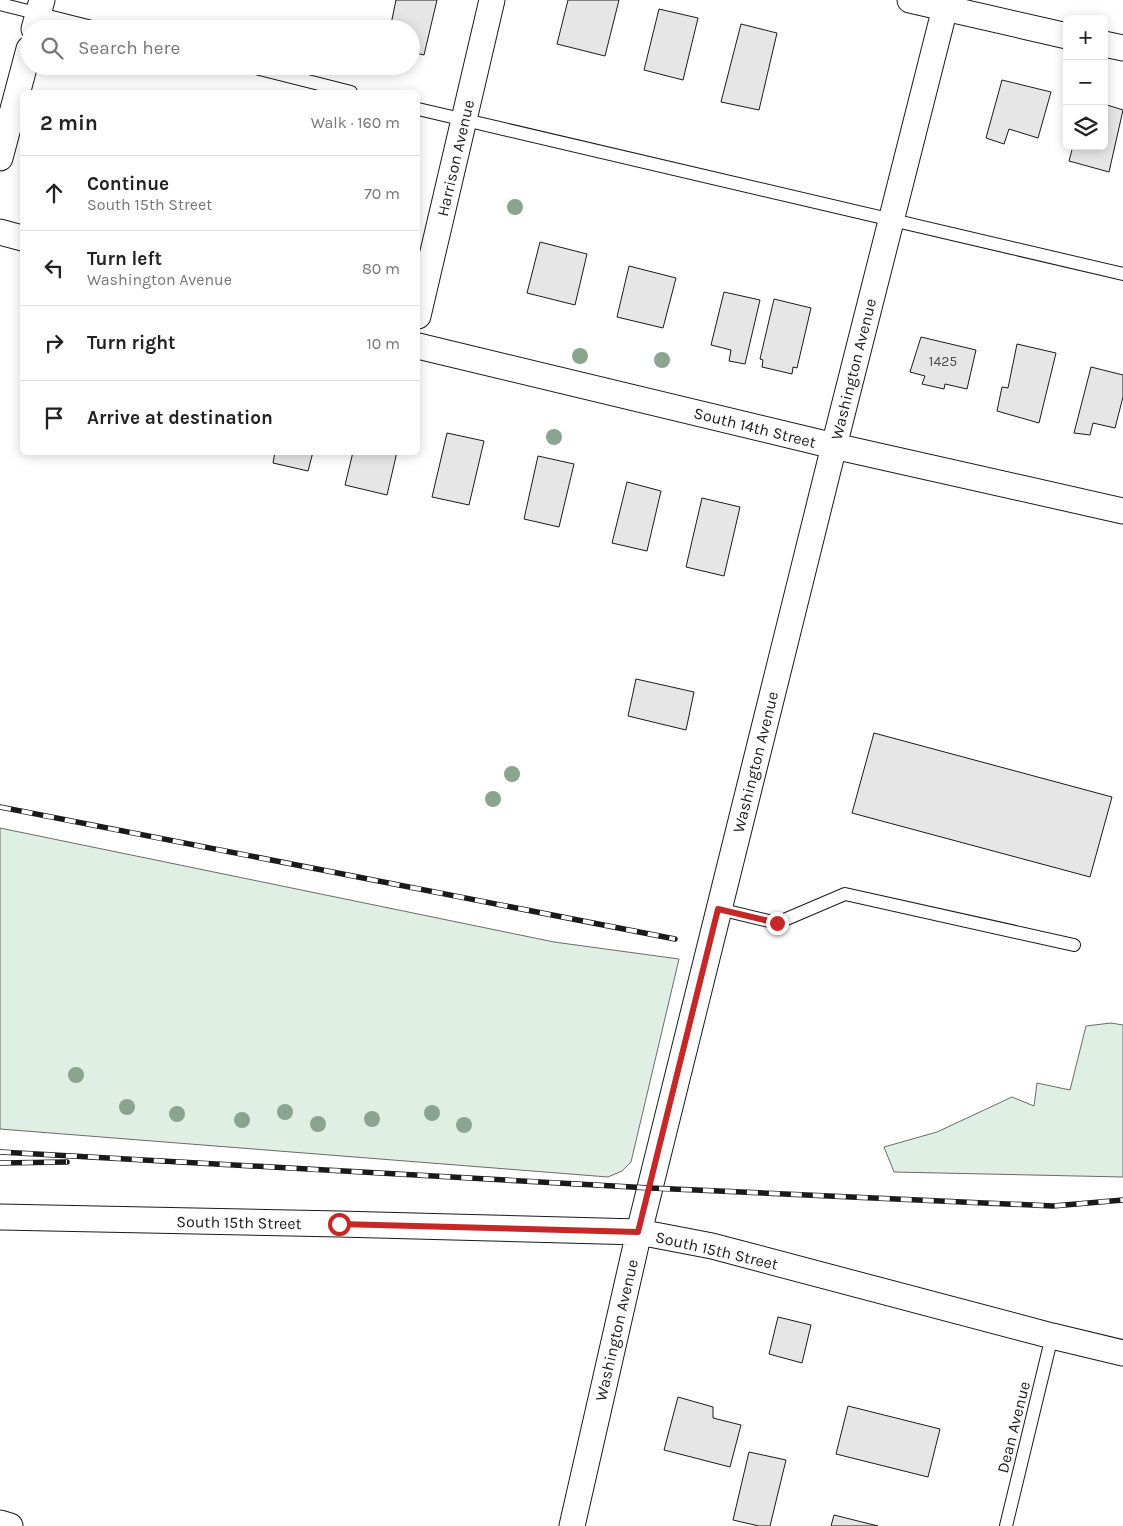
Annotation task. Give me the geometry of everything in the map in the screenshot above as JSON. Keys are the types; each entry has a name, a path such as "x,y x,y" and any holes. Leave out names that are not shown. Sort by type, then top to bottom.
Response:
{"street":[{"name":"Harrison Avenue","path":"420,308 492,0"},
{"path":"910,0 945,4 1063,35"},
{"name":"Washington Avenue","path":"572,1526 638,1232 945,4"},
{"path":"1108,45 1123,48"},
{"path":"0,158 22,75"},
{"path":"0,232 20,237"},
{"name":"South 14th Street","path":"420,346 834,446 1123,512"},
{"name":"South 15th Street","path":"0,1217 638,1232 712,1246 1123,1353"},
{"path":"0,1523 10,1526"}],"lane":[{"path":"0,4 63,20"},
{"path":"284,75 343,90"},
{"path":"420,110 1123,274"},
{"path":"718,909 777,923 845,894 1074,945"},
{"name":"Dean Avenue","path":"1006,1526 1052,1336"}],"green space":[{"path":"0,828 554,942 679,959 631,1162 622,1171 608,1177 0,1129"},
{"path":"1111,1023 1123,1025 1123,1177 894,1172 884,1147 937,1132 1012,1097 1034,1106 1037,1083 1070,1090 1086,1026"}],"building":[{"path":"396,0 437,0 424,55 420,54 420,20 392,20"},
{"path":"568,0 619,0 605,56 557,44"},
{"path":"659,9 698,18 683,80 644,70"},
{"path":"741,24 777,33 759,110 721,102"},
{"path":"1002,80 1051,92 1038,138 1009,129 1004,144 986,138"},
{"path":"1108,105 1123,110 1109,172 1069,161 1072,150 1108,150"},
{"path":"540,242 587,254 575,305 527,293"},
{"path":"629,266 676,278 663,328 617,317"},
{"path":"724,292 760,300 745,364 729,361 731,350 711,345"},
{"path":"774,299 811,308 797,368 793,367 792,374 762,367 763,360 760,359"},
{"path":"921,337 976,350 967,389 945,384 944,389 922,384 925,376 910,372"},
{"path":"1017,344 1056,353 1039,423 997,411 1002,387 1008,388"},
{"path":"1091,367 1123,375 1123,397 1115,428 1093,423 1090,435 1074,433"},
{"path":"447,433 484,441 469,505 432,497"},
{"path":"274,455 312,455 308,471 273,463"},
{"path":"352,455 396,455 387,495 345,485"},
{"path":"538,456 574,464 559,527 524,519"},
{"path":"627,482 661,491 647,551 612,543"},
{"path":"702,498 740,507 724,576 686,567"},
{"path":"636,679 694,692 686,730 628,716"},
{"path":"874,733 1112,797 1090,877 852,813"},
{"path":"778,1317 811,1325 802,1363 769,1354"},
{"path":"678,1397 713,1407 713,1418 741,1425 730,1467 664,1450"},
{"path":"848,1406 940,1429 928,1477 836,1454"},
{"path":"749,1452 786,1460 770,1526 759,1526 733,1520"},
{"path":"834,1515 878,1526 831,1526"}],"railway":[{"path":"0,807 675,939"},
{"path":"0,1152 650,1188 1053,1206 1123,1200"},
{"path":"0,1163 67,1162"}],"route":[{"path":"339,1224 638,1232 718,909 777,923"}]}
